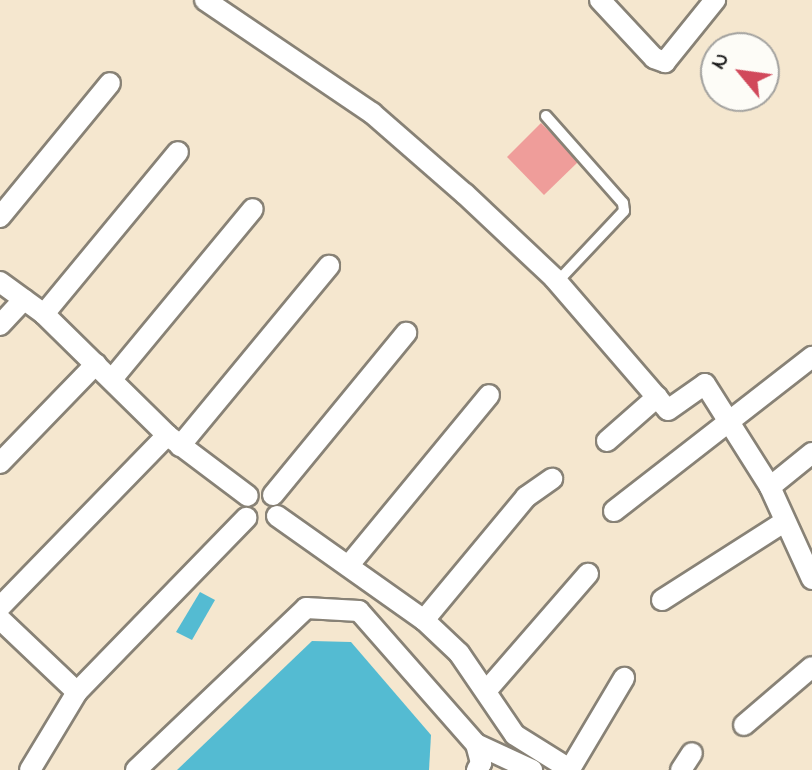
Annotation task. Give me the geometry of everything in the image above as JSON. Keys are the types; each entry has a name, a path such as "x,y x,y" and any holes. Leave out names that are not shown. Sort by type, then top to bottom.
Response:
{"street":[{"path":"205,0 372,113 557,282 668,410 705,384 733,423 770,487 812,579"},
{"path":"600,0 654,58 665,62 715,0"},
{"path":"0,217 110,83"},
{"path":"44,314 178,152"},
{"path":"113,378 253,209"},
{"path":"0,607 174,441 329,266"},
{"path":"0,282 44,314 113,378 174,441 248,496"},
{"path":"0,325 24,299"},
{"path":"246,518 262,526 406,333"},
{"path":"614,511 733,423 812,357"},
{"path":"0,463 96,364"},
{"path":"349,565 489,395"},
{"path":"607,441 657,397"},
{"path":"770,487 812,453"},
{"path":"424,620 526,497 552,479"},
{"path":"248,496 263,491 275,506 424,620 487,690 515,735 571,770 624,678"},
{"path":"30,770 77,692 246,518 248,496"},
{"path":"662,600 784,522"},
{"path":"487,690 588,574"},
{"path":"136,770 306,608 359,611 476,744 532,770"},
{"path":"0,619 77,692"},
{"path":"744,725 812,667"},
{"path":"476,744 481,763 477,770"}],"lane":[{"path":"546,116 623,203 624,211 557,282"}],"water":[{"path":"200,592 215,600 192,640 176,632"},
{"path":"312,641 351,642 431,735 429,770 177,770"}],"building":[{"path":"541,123 579,161 544,195 507,157"}]}
